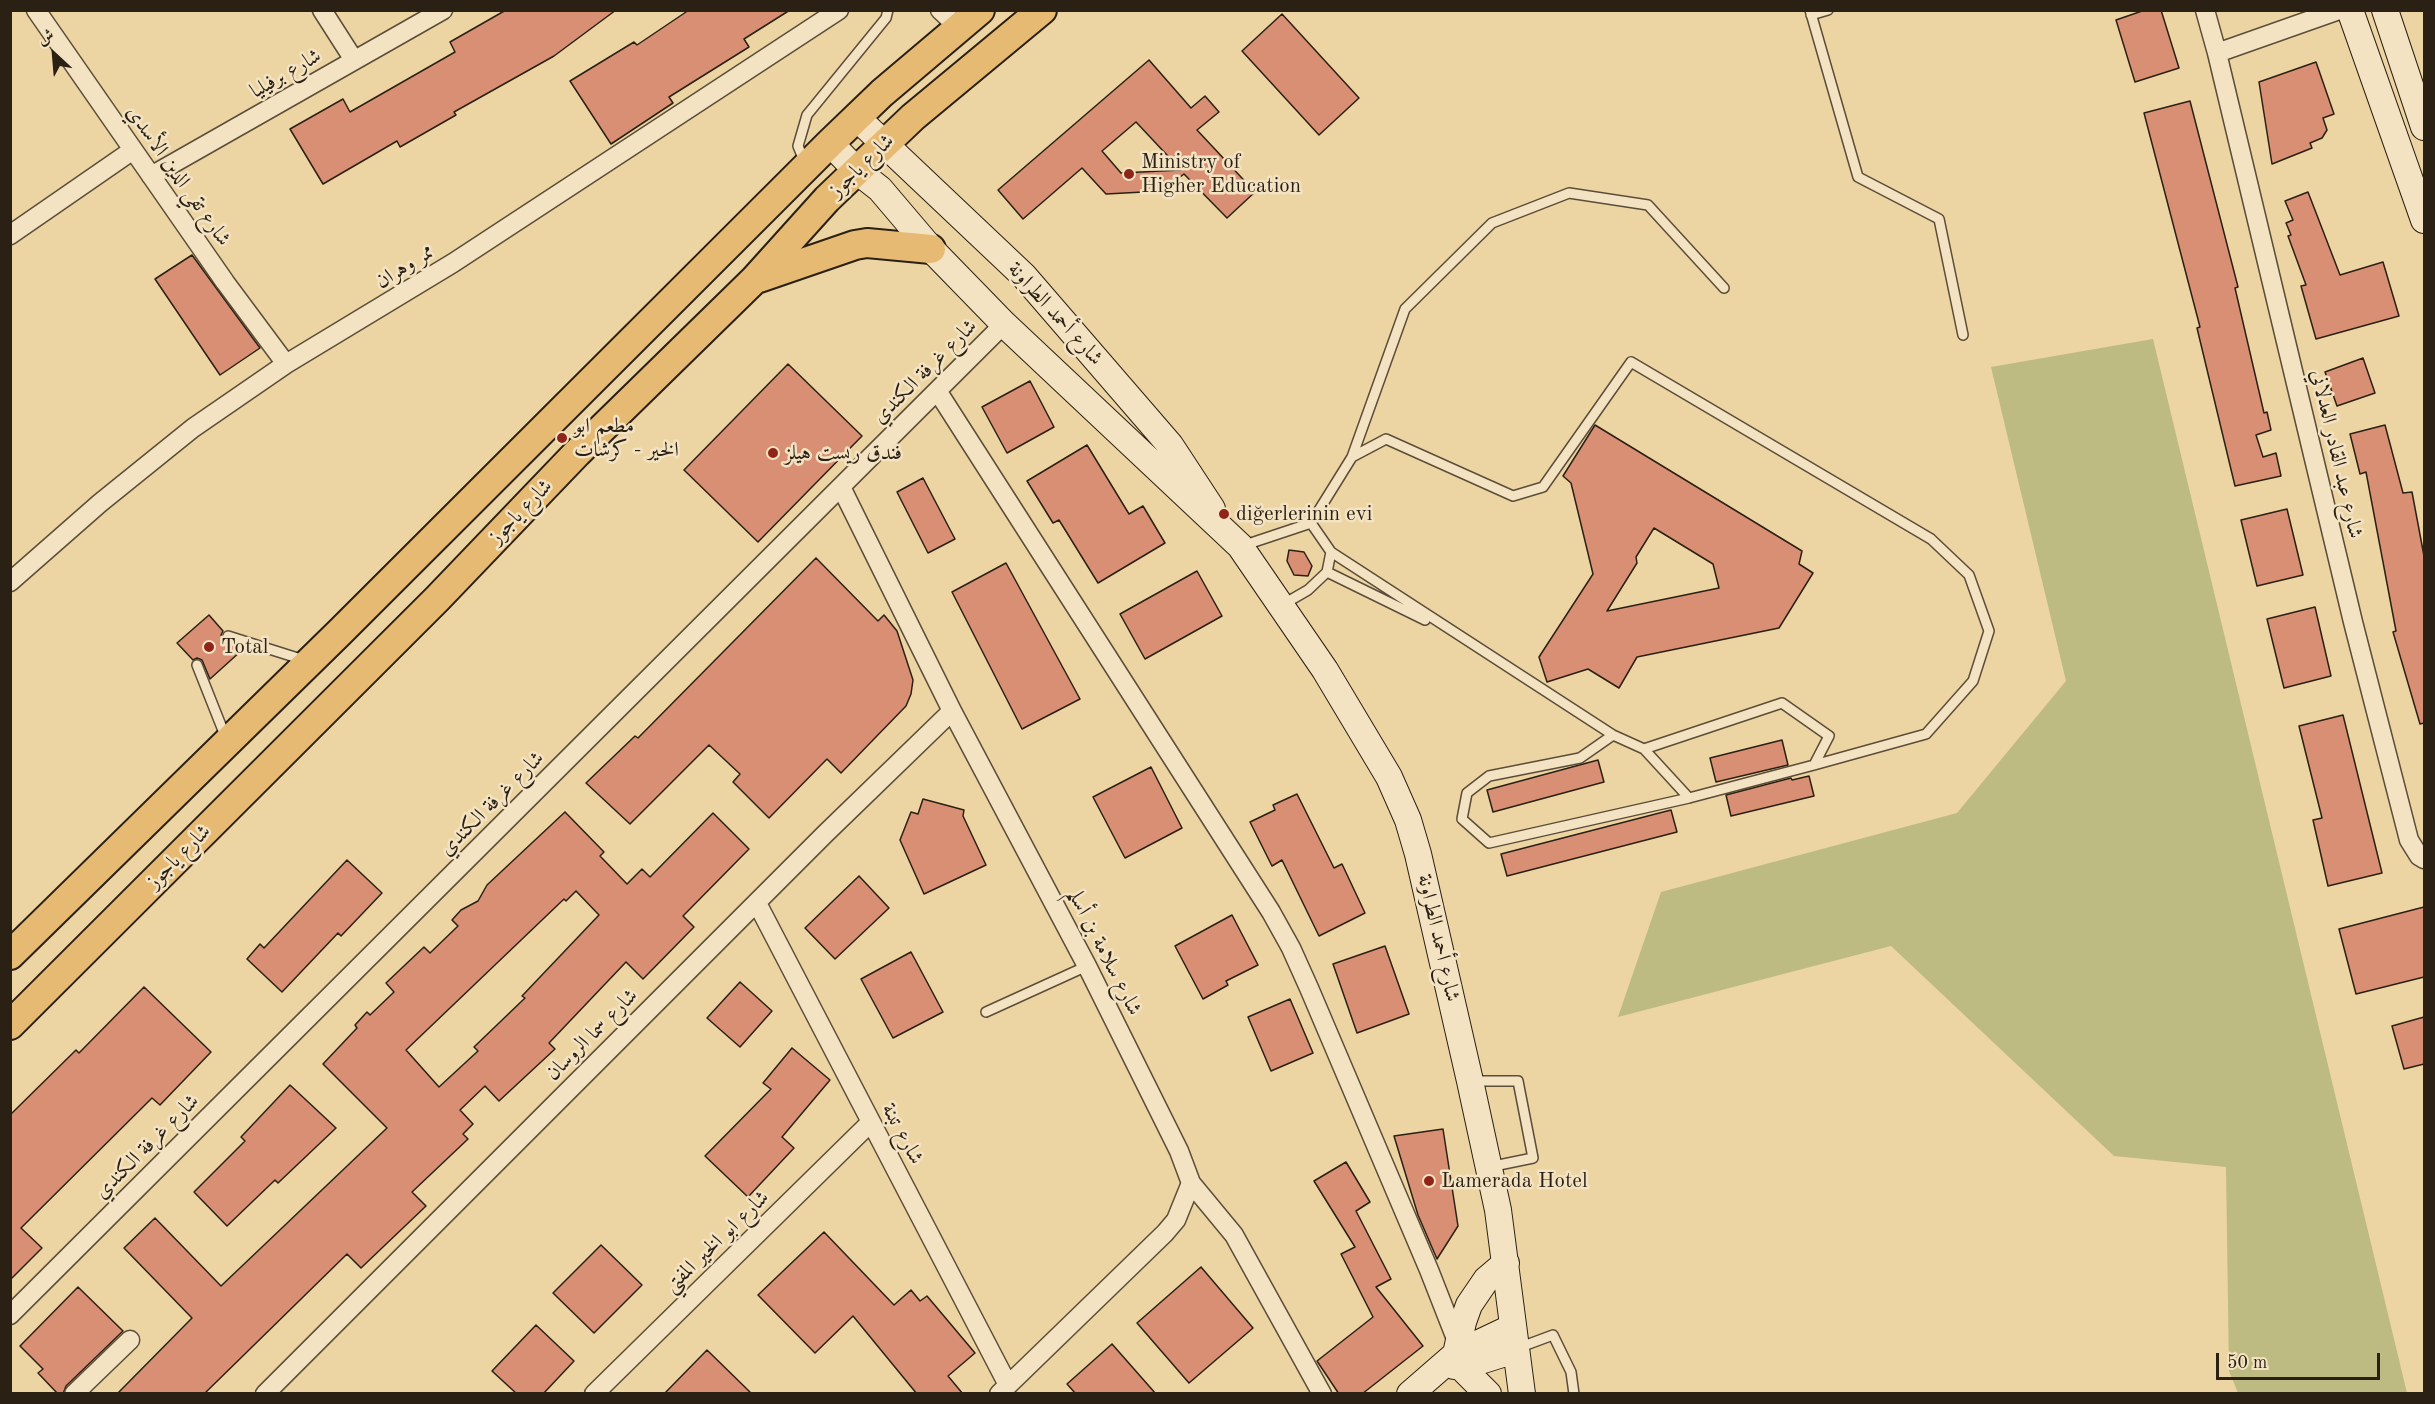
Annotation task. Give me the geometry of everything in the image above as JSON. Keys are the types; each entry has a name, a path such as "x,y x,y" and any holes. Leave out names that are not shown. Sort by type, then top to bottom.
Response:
{"main road":[{"name":"شارع ياجوز","path":"10,1025 437,599 577,453 754,280 827,199 913,117 1042,10"},
{"name":"شارع ياجوز","path":"10,955 310,662 960,16"},
{"path":"754,280 855,245 867,243 931,249"}],"street":[{"name":"شارع تقي الدين الأسدي","path":"36,10 225,282 286,364"},
{"path":"322,10 354,60"},
{"name":"شارع برفيليا","path":"151,176 443,10"},
{"name":"ممر وهران","path":"10,582 100,502 193,428 286,364 414,288 839,10"},
{"name":"شارع عبد القادر العدلاني","path":"2205,10 2356,633 2409,840 2424,859"},
{"path":"2217,52 2339,10"},
{"path":"2350,10 2424,220"},
{"path":"2385,10 2424,127"},
{"name":"شارع أحمد الطراونة","path":"856,118 1024,276 1170,445 1325,670 1389,777 1408,820 1426,884 1489,1167 1506,1263 1522,1394"},
{"name":"شارع أحمد الطراونة","path":"830,143 857,171 880,189 931,249 1004,324 1193,504 1233,539"},
{"path":"10,235 133,150"},
{"name":"شارع غرفة الكندي","path":"10,1315 1004,324"},
{"path":"938,392 1271,912 1309,988 1429,1270 1455,1357 1488,1394"},
{"name":"شارع سلامة بن أسلم","path":"841,488 952,711 1087,966 1179,1151 1191,1183 1234,1235 1322,1394"},
{"name":"شارع سما الروسان","path":"265,1394 952,711"},
{"name":"شارع تبنة","path":"757,903 871,1122 1004,1389"},
{"name":"شارع ابو الخير المفتي","path":"594,1394 871,1122"},
{"path":"1004,1389 1165,1233 1176,1220 1191,1183"},
{"path":"1455,1357 1462,1322 1473,1298 1486,1280 1506,1263"},
{"path":"1410,1394 1455,1357 1514,1339"},
{"path":"74,1394 130,1340"}],"lane":[{"path":"806,167 798,146 807,115 886,18 888,10"},
{"path":"1828,10 1810,13 1858,177 1939,219 1963,335"},
{"path":"1233,539 1311,523 1352,458 1405,309 1492,222 1569,193 1648,206 1724,288"},
{"path":"1352,458 1386,440 1513,496 1543,488 1631,362 1931,539 1969,575 1989,631 1973,681 1926,734 1689,798 1489,843 1462,819 1467,793 1489,776 1580,758 1613,735"},
{"path":"1311,523 1331,552 1460,638 1613,735 1644,749 1689,798"},
{"path":"1282,605 1308,590 1327,573 1331,552"},
{"path":"1327,573 1460,638"},
{"path":"228,636 310,662"},
{"path":"197,665 227,742"},
{"path":"1644,749 1782,703 1829,736 1814,765"},
{"path":"986,1012 1087,966"},
{"path":"1470,1081 1518,1081 1533,1158 1489,1167"},
{"path":"1514,1339 1553,1335 1571,1372 1574,1394"}],"shaded area":[{"path":"2153,339 2407,1393 2238,1393 2229,1371 2226,1167 2114,1156 1891,946 1618,1017 1661,892 1957,813 2066,681 1991,367"}],"building":[{"path":"506,10 616,10 554,56 454,112 456,115 400,147 397,141 323,184 290,129 343,99 350,112 455,52 450,42"},
{"path":"689,10 790,10 744,39 749,47 669,97 673,103 611,144 570,81 634,42 637,45"},
{"path":"2145,10 2161,10 2179,68 2135,82 2116,20"},
{"path":"1282,14 1359,98 1319,135 1242,51"},
{"path":"1149,60 1191,108 1205,96 1219,112 1197,130 1255,192 1227,218 1184,174 1162,191 1106,194 1082,168 1023,219 998,190","holes":["1136,122 1181,170 1121,173 1102,151"]},
{"path":"2316,62 2334,114 2323,118 2327,130 2322,138 2310,143 2312,148 2272,164 2259,82"},
{"path":"2190,101 2238,287 2235,288 2264,413 2267,412 2271,430 2256,435 2263,457 2276,453 2281,476 2235,486 2197,328 2200,327 2144,113"},
{"path":"2308,192 2340,275 2383,262 2399,316 2316,339 2301,286 2306,285 2288,236 2291,235 2286,223 2293,220 2285,201"},
{"path":"192,255 260,348 220,375 155,279"},
{"path":"2363,358 2375,393 2337,406 2325,372"},
{"name":"فندق ريست هيلز","path":"788,364 862,436 758,542 684,470"},
{"path":"1030,381 1054,427 1007,453 982,407"},
{"path":"1595,425 1802,551 1799,564 1813,573 1779,628 1637,657 1619,688 1588,669 1547,682 1539,657 1593,574 1571,483 1563,476","holes":["1654,528 1713,564 1719,588 1607,611 1637,563 1636,557"]},
{"path":"2385,425 2403,493 2412,492 2424,556 2424,723 2420,724 2393,632 2396,631 2366,472 2360,474 2350,434"},
{"path":"1087,445 1129,514 1143,506 1165,543 1098,583 1059,520 1053,523 1027,481"},
{"path":"923,478 955,539 928,553 897,492"},
{"path":"2287,509 2303,575 2257,586 2241,520"},
{"path":"1289,550 1304,552 1312,566 1308,576 1294,575 1287,561"},
{"path":"816,558 878,621 884,615 897,631 913,680 906,706 841,773 827,759 769,818 733,782 740,774 709,745 630,824 586,783 635,736 638,738"},
{"path":"1006,563 1080,699 1022,729 952,592"},
{"path":"1197,571 1222,616 1145,659 1120,614"},
{"path":"2315,607 2331,676 2284,688 2267,619"},
{"name":"Total","path":"209,615 223,631 221,635 223,640 237,646 241,651 210,679 202,660 197,658 193,660 177,643"},
{"path":"2343,715 2382,873 2328,886 2313,820 2322,818 2299,726"},
{"path":"1782,740 1788,765 1716,782 1710,758"},
{"path":"1598,760 1604,782 1493,812 1487,790"},
{"path":"1151,767 1182,828 1125,858 1093,797"},
{"path":"1809,776 1814,796 1731,816 1726,795 1791,778 1792,780"},
{"path":"1297,794 1334,868 1342,864 1365,913 1319,936 1282,860 1272,866 1250,822 1275,810 1273,805"},
{"path":"923,799 964,810 963,816 986,865 924,894 900,840 911,812 918,814"},
{"path":"1671,810 1677,832 1507,876 1501,854"},
{"path":"565,812 604,852 600,856 627,884 642,869 650,877 713,813 749,849 683,916 694,927 643,979 626,962 549,1043 555,1049 499,1101 485,1086 460,1110 473,1124 463,1134 468,1139 412,1192 426,1206 361,1268 347,1254 204,1394 117,1394 192,1318 124,1248 155,1218 221,1286 387,1128 323,1064 357,1028 355,1025 367,1012 370,1015 394,992 386,983 424,947 430,953 458,926 452,920 461,910 478,901 487,885","holes":["576,891 599,915 522,996 525,998 474,1047 478,1051 439,1087 406,1050 564,899 566,901"]},
{"path":"347,860 382,893 341,936 338,933 282,992 247,959 260,944 264,948"},
{"path":"859,876 889,908 835,959 805,928"},
{"path":"2424,907 2424,977 2356,994 2339,929"},
{"path":"1232,915 1258,965 1226,981 1228,985 1203,999 1175,946"},
{"path":"1385,946 1409,1014 1357,1033 1333,964"},
{"path":"911,952 943,1012 893,1038 861,979"},
{"path":"740,982 772,1011 740,1047 707,1018"},
{"path":"144,987 211,1052 160,1105 152,1098 21,1228 42,1248 10,1280 10,1115 76,1050 79,1053"},
{"path":"1290,999 1313,1053 1271,1071 1248,1017"},
{"path":"2424,1017 2424,1064 2404,1069 2392,1026"},
{"path":"792,1048 830,1080 782,1137 794,1148 748,1197 705,1156 771,1089 763,1083"},
{"path":"290,1085 336,1128 278,1183 275,1180 227,1226 194,1192 245,1141 241,1137"},
{"name":"Lamerada Hotel","path":"1443,1129 1458,1226 1437,1259 1418,1215 1394,1136"},
{"path":"1346,1162 1370,1202 1356,1211 1391,1279 1376,1287 1423,1346 1362,1394 1339,1394 1317,1361 1373,1317 1341,1254 1355,1247 1314,1181"},
{"path":"824,1232 894,1305 911,1290 920,1301 927,1296 975,1353 948,1376 963,1394 917,1394 853,1316 815,1353 758,1295"},
{"path":"601,1245 642,1285 594,1333 553,1293"},
{"path":"1201,1267 1253,1328 1189,1383 1137,1323"},
{"path":"78,1287 123,1331 66,1386 63,1394 58,1394 38,1373 43,1369 20,1346"},
{"path":"536,1325 574,1361 543,1394 517,1394 492,1371"},
{"path":"1112,1344 1156,1394 1076,1394 1067,1384"},
{"path":"707,1350 752,1394 664,1394"}],"place":[{"name":"Ministry of Higher Education","path":"1129,174"},
{"name":"مطعم ابو الخير - كرشات","path":"562,438"},
{"name":"فندق ريست هيلز","path":"773,453"},
{"name":"diğerlerinin evi","path":"1224,514"},
{"name":"Total","path":"209,647"},
{"name":"Lamerada Hotel","path":"1429,1181"}]}
